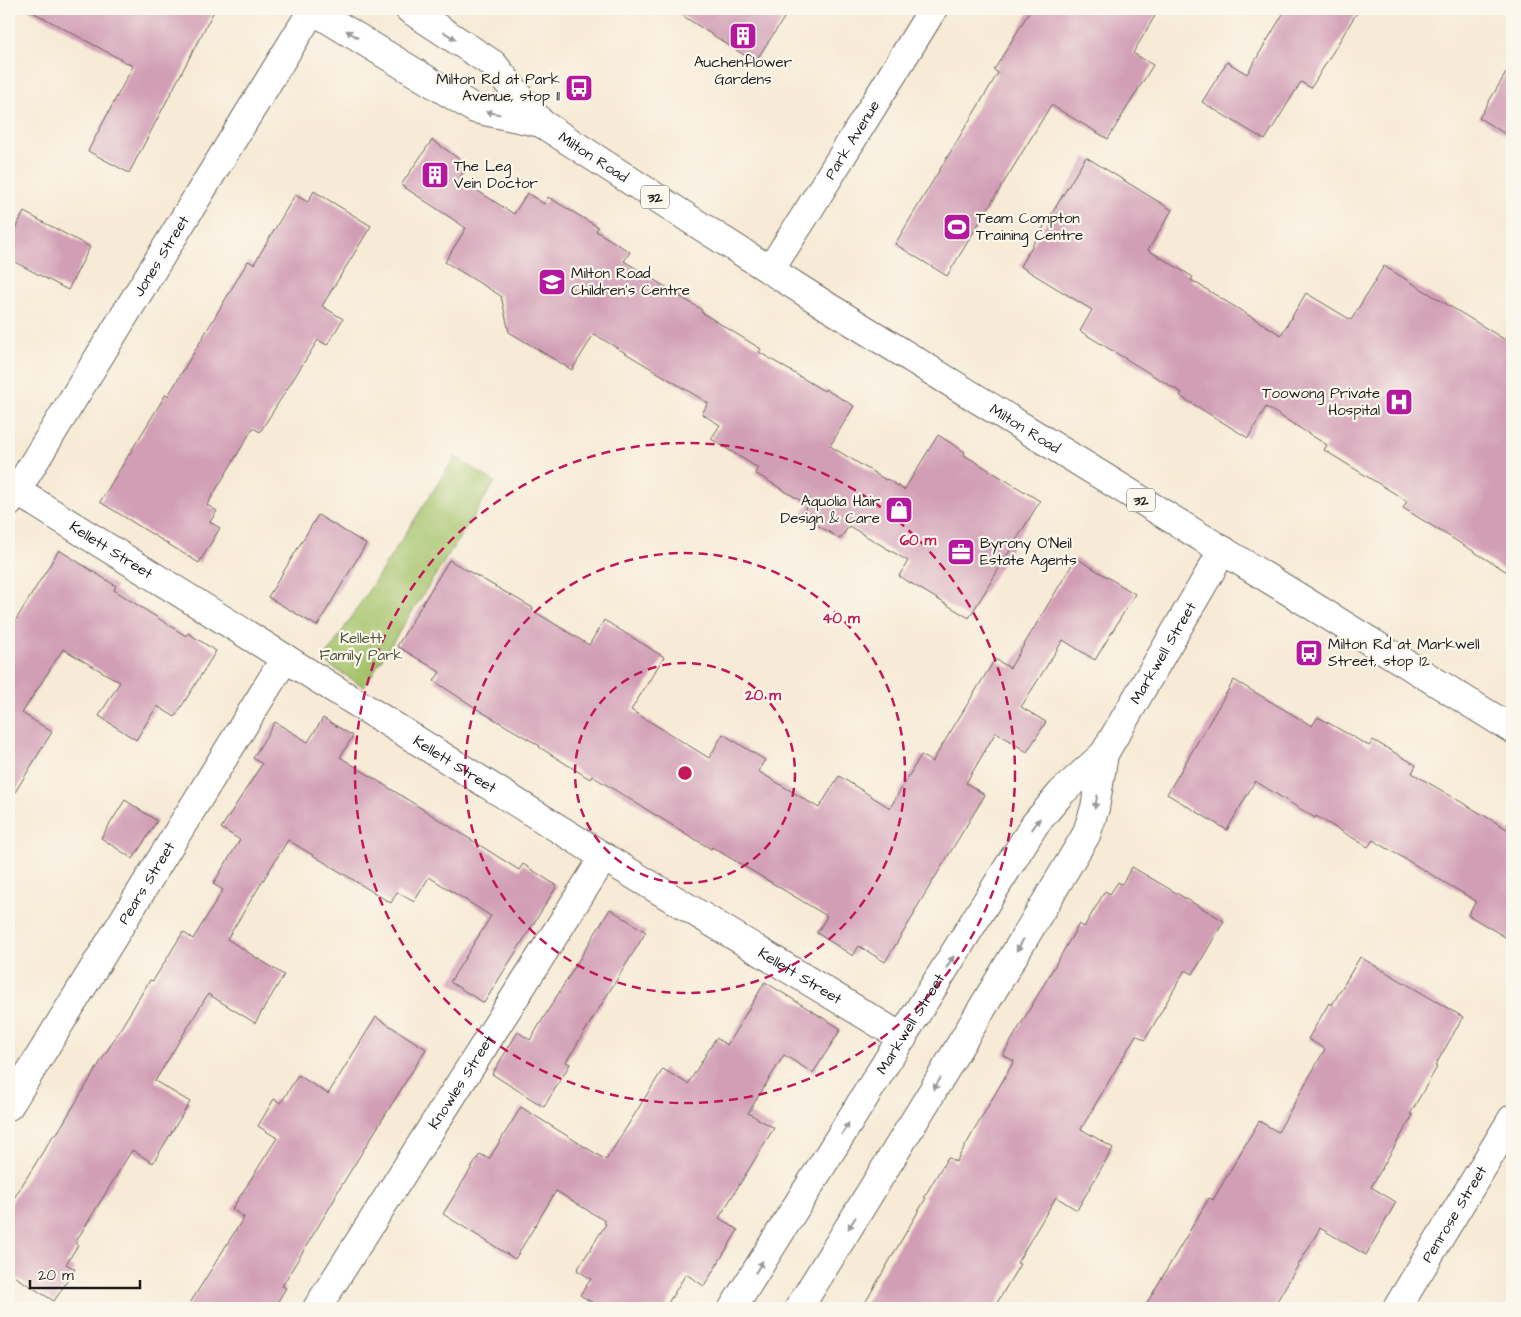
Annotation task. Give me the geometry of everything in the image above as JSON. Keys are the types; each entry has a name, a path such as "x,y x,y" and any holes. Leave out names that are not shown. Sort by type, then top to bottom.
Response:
{"street":[{"name":"Milton Road","path":"313,9 475,109 541,123"},
{"name":"Jones Street","path":"11,494 313,9"},
{"name":"Milton Road","path":"409,9 493,64 541,123 770,270 1512,729"},
{"name":"Park Avenue","path":"770,270 933,9"},
{"name":"Kellett Street","path":"11,494 285,658 604,857 902,1038"},
{"name":"Markwell Street","path":"733,1308 1035,824 1062,792 1104,754 1223,550"},
{"name":"Pears Street","path":"9,1106 285,658"},
{"name":"Markwell Street","path":"799,1308 930,1097 1086,835 1095,808 1104,754"},
{"name":"Knowles Street","path":"317,1308 604,857"},
{"name":"Penrose Street","path":"1397,1308 1512,1119"}],"green space":[{"name":"Kellett Family Park","path":"455,457 495,482 364,687 323,661"}],"building":[{"path":"27,9 215,9 129,173 88,151 133,66"},
{"name":"Auchenflower Gardens","path":"672,9 790,9 755,62"},
{"path":"1031,9 1159,9 1133,53 1153,65 1108,139 1051,105 947,276 895,244 998,73 994,70"},
{"path":"1286,9 1359,9 1311,88 1301,82 1265,140 1202,102 1227,62 1247,74"},
{"path":"1512,63 1512,138 1479,118"},
{"path":"432,140 468,165 459,179 514,214 527,193 544,204 548,197 598,227 596,231 630,252 624,261 761,349 759,352 824,391 825,389 854,406 830,446 886,480 904,490 938,435 965,452 964,455 1040,501 969,618 899,576 908,561 849,526 840,539 801,515 808,505 755,473 758,468 711,439 720,425 702,414 708,403 594,334 572,370 509,332 501,296 445,262 466,228 401,185"},
{"path":"1086,157 1172,210 1148,250 1193,277 1191,280 1281,335 1306,293 1351,320 1384,266 1512,344 1512,575 1403,508 1407,501 1324,450 1327,445 1266,407 1248,438 1180,396 1182,393 1080,331 1092,310 1020,266"},
{"path":"314,191 371,226 322,306 343,319 327,345 318,340 260,432 253,428 207,505 217,511 210,522 220,528 199,563 100,502 166,394 168,396 248,261 254,264 295,195 308,202"},
{"path":"24,212 90,247 68,290 9,259 9,240"},
{"path":"318,515 366,544 317,626 268,597"},
{"path":"59,550 116,586 114,590 186,636 188,633 216,651 175,717 157,706 136,740 99,716 120,682 63,649 22,713 52,732 9,802 9,631"},
{"path":"1076,558 1135,594 1095,660 1063,640 1021,707 1046,722 1027,752 996,732 966,783 985,795 885,962 859,946 853,956 817,933 827,916 712,847 711,849 592,776 590,779 540,746 482,712 434,681 440,672 397,646 449,560 533,608 532,610 589,645 604,620 664,657 631,710 709,758 723,734 765,760 758,771 819,808 839,776 890,808 921,755 932,762 995,659 1010,668"},
{"path":"1234,680 1312,726 1318,717 1369,746 1373,740 1416,765 1412,773 1512,832 1512,941 1468,915 1476,901 1373,840 1368,847 1316,816 1315,818 1255,781 1227,830 1167,794"},
{"path":"323,718 353,736 340,757 519,870 523,864 557,886 484,1003 450,982 491,916 429,877 414,902 397,892 391,903 288,840 227,939 284,975 255,1023 208,994 155,1081 190,1102 153,1163 132,1150 75,1243 78,1245 66,1264 75,1269 54,1301 9,1273 9,1206 54,1134 56,1135 150,980 153,981 183,932 193,939 223,890 213,884 240,840 221,828 262,764 253,758 275,722 308,742"},
{"path":"125,800 157,821 133,859 101,838"},
{"path":"1132,867 1224,921 1193,974 1185,970 1145,1040 1136,1035 1081,1129 1113,1148 1077,1210 1056,1197 1017,1263 1020,1264 994,1308 862,1308 948,1157 956,1162 1014,1061 1003,1055 1079,924 1084,927 1105,891 1110,894 1118,882 1122,884"},
{"path":"610,909 646,932 566,1062 570,1064 544,1107 492,1074 518,1032 530,1040"},
{"path":"1360,957 1463,1017 1410,1114 1413,1115 1371,1187 1396,1202 1366,1255 1320,1228 1273,1308 1144,1308 1209,1198 1213,1200 1259,1121 1278,1132 1325,1049 1308,1039 1329,1003 1332,1005"},
{"path":"765,982 841,1029 813,1073 784,1055 748,1113 774,1128 719,1218 738,1230 704,1286 686,1274 665,1308 601,1308 580,1295 591,1279 577,1270 606,1224 604,1223 605,1221 556,1191 515,1259 443,1214 480,1154 489,1159 521,1107 606,1160 663,1069 688,1084 716,1038 727,1045"},
{"path":"376,1017 426,1049 282,1286 286,1288 274,1308 187,1308 244,1217 232,1209 277,1138 258,1126 274,1099 281,1103 298,1075 328,1094"}],"place":[{"name":"Auchenflower Gardens","path":"743,36"},
{"name":"Milton Rd at Park Avenue, stop 11","path":"579,88"},
{"name":"The Leg Vein Doctor","path":"435,175"},
{"name":"Team Compton Training Centre","path":"957,227"},
{"name":"Milton Road Children's Centre","path":"552,282"},
{"name":"Toowong Private Hospital","path":"1399,402"},
{"name":"Aquolia Hair Design & Care","path":"899,510"},
{"name":"Byrony O'Neil Estate Agents","path":"961,552"},
{"name":"Milton Rd at Markwell Street, stop 12","path":"1309,653"}]}
